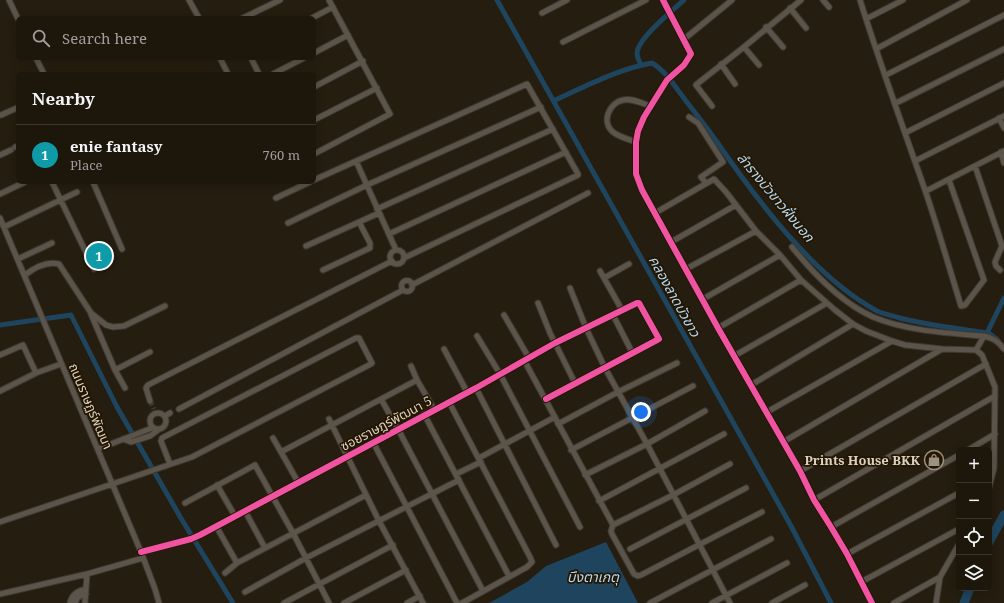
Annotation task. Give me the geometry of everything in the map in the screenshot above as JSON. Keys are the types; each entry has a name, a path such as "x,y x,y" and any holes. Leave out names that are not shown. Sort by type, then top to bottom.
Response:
{"street":[{"path":"9,0 17,16"},
{"path":"190,0 198,16"},
{"path":"316,153 390,114 329,0"},
{"path":"542,13 567,0"},
{"path":"563,42 646,0"},
{"path":"663,0 691,54 684,65 669,78 650,106 641,124 636,142 636,174 642,190 718,328 800,471 814,500 847,554 872,603"},
{"path":"684,40 732,0"},
{"path":"712,106 696,84 801,0"},
{"path":"823,0 829,7"},
{"path":"860,0 926,191 961,306 965,305 984,280 949,180"},
{"path":"866,19 903,0"},
{"path":"876,49 967,0"},
{"path":"247,16 277,1"},
{"path":"316,16 333,7"},
{"path":"790,8 806,28"},
{"path":"886,75 1004,15"},
{"path":"766,27 783,47"},
{"path":"316,52 348,35"},
{"path":"744,47 759,65"},
{"path":"896,103 1004,49"},
{"path":"37,60 43,72"},
{"path":"221,60 227,72"},
{"path":"252,60 258,72"},
{"path":"277,72 300,60"},
{"path":"316,86 363,61"},
{"path":"721,64 735,84"},
{"path":"905,133 1004,83"},
{"path":"150,401 146,391 148,385 392,261 399,263 404,258 578,174 541,107 526,84 316,179"},
{"path":"316,119 376,88"},
{"path":"636,142 617,135 611,130 607,123 608,114 612,106 622,100 633,100 650,106"},
{"path":"288,223 367,185 541,107"},
{"path":"1,115 16,109"},
{"path":"689,117 698,123 722,162 701,177 706,183"},
{"path":"915,161 1002,117 1004,128"},
{"path":"306,246 360,222 378,211 553,129"},
{"path":"0,154 15,148"},
{"path":"389,234 566,152"},
{"path":"926,191 1002,152 1004,163"},
{"path":"356,161 396,250 400,250 404,258"},
{"path":"975,166 1003,245 995,262 996,266 1000,270"},
{"path":"655,213 714,179 800,280 853,324 866,331 905,345 942,349 976,350 982,355 994,382 995,434 992,465"},
{"path":"0,194 21,184"},
{"path":"53,184 94,269"},
{"path":"94,184 122,249"},
{"path":"276,198 306,184"},
{"path":"4,227 77,192"},
{"path":"179,409 403,290 403,283 406,281 410,282 412,285 588,193"},
{"path":"671,242 736,205"},
{"name":"ถนนราษฏร์พัฒนา","path":"0,218 141,552 159,603"},
{"path":"323,270 370,248 370,243 360,222"},
{"path":"686,269 756,230"},
{"path":"18,259 52,243"},
{"path":"792,247 808,267 844,299 873,317 897,324 936,332 992,337 1004,349"},
{"path":"392,261 390,254 396,250"},
{"path":"703,299 780,255"},
{"path":"25,275 33,269 50,263 60,264 91,313 115,370 125,388"},
{"path":"604,278 629,264"},
{"path":"600,271 622,310"},
{"path":"718,328 800,280"},
{"path":"570,288 586,328 605,368 660,468 730,603"},
{"name":"ซอยราษฎร์พัฒนา 5","path":"141,552 191,539 200,535 424,414 476,388 555,343 638,302 659,338 632,352"},
{"path":"538,303 555,343 575,383"},
{"path":"734,356 827,303"},
{"path":"91,313 106,326 124,326 165,306"},
{"path":"504,315 558,424 613,525"},
{"path":"546,399 632,352 613,315"},
{"path":"751,385 853,324"},
{"path":"477,336 500,374 580,528"},
{"path":"976,350 984,336"},
{"path":"0,522 192,457 371,364 372,363 359,338 356,338 162,438 161,441 170,464"},
{"path":"767,412 892,341"},
{"path":"0,355 23,344 36,373"},
{"path":"444,349 468,392"},
{"path":"783,442 942,349"},
{"path":"115,370 150,352"},
{"path":"558,424 677,362"},
{"path":"0,391 36,373 61,364"},
{"path":"800,471 986,364"},
{"path":"411,366 417,380 434,409"},
{"path":"281,452 417,380"},
{"path":"572,450 693,386"},
{"path":"476,388 556,545"},
{"path":"814,500 995,396"},
{"path":"381,399 433,494 483,591"},
{"path":"449,402 532,559 531,564 527,567 462,603"},
{"path":"143,435 150,436 158,430 164,428 166,422 164,416 155,411 150,417 149,423 152,428 158,430"},
{"path":"585,475 647,444 705,411"},
{"path":"164,416 170,413"},
{"path":"424,414 509,576"},
{"path":"456,474 505,444 555,417"},
{"path":"329,419 379,521 423,603"},
{"path":"98,449 143,435 152,428"},
{"path":"599,501 724,434"},
{"path":"973,447 995,434"},
{"path":"273,438 298,482"},
{"path":"373,442 457,603"},
{"path":"831,527 956,457"},
{"path":"730,464 613,525 611,531 612,534 636,576 641,575 762,512"},
{"path":"185,503 255,465 293,533 329,603"},
{"path":"245,592 306,558 459,480"},
{"path":"218,485 236,516"},
{"path":"630,549 746,488"},
{"path":"225,573 237,563 366,494"},
{"path":"847,554 956,495"},
{"path":"245,512 264,548"},
{"path":"216,526 237,563"},
{"path":"861,582 956,531"},
{"path":"650,603 771,539"},
{"path":"284,603 393,545"},
{"path":"936,603 940,577 956,549"},
{"path":"0,594 87,574 143,558"},
{"path":"712,603 787,563"},
{"path":"344,603 406,570"},
{"path":"85,603 87,574"},
{"path":"894,603 940,577"},
{"path":"772,603 805,585"},
{"path":"70,603 75,594 86,591"},
{"path":"75,603 78,597 86,591"},
{"path":"407,603 420,596"}],"water":[{"name":"บึงตาเกตุ","path":"606,542 638,603 489,603 527,582 546,566"}],"waterway":[{"name":"คลองลาดบัวขาว","path":"497,0 791,526 831,603"},
{"path":"641,65 637,53 643,40 649,32 684,0"},
{"name":"ลำรางบัวขาวฝั่งนอก","path":"555,100 627,69 652,63 662,70 670,80 750,188 788,236 831,278 854,296 877,311 920,323 990,334 998,340"},
{"path":"987,333 1004,298"},
{"path":"0,325 71,315 117,407 182,520 233,603"},
{"path":"992,537 1004,515"},
{"path":"964,603 969,591"}],"tunnel":[{"path":"150,401 154,409"}],"cycle path":[{"path":"663,0 691,54 684,65 667,80 644,117 638,131 636,142 636,174 642,190 718,328 800,471 814,500 847,554 872,603"},
{"path":"141,552 191,539 200,535 476,388 555,343 639,303 659,339 546,399"}],"place":[{"name":"enie fantasy","path":"99,256"},
{"name":"Prints House BKK","path":"934,460"}]}
